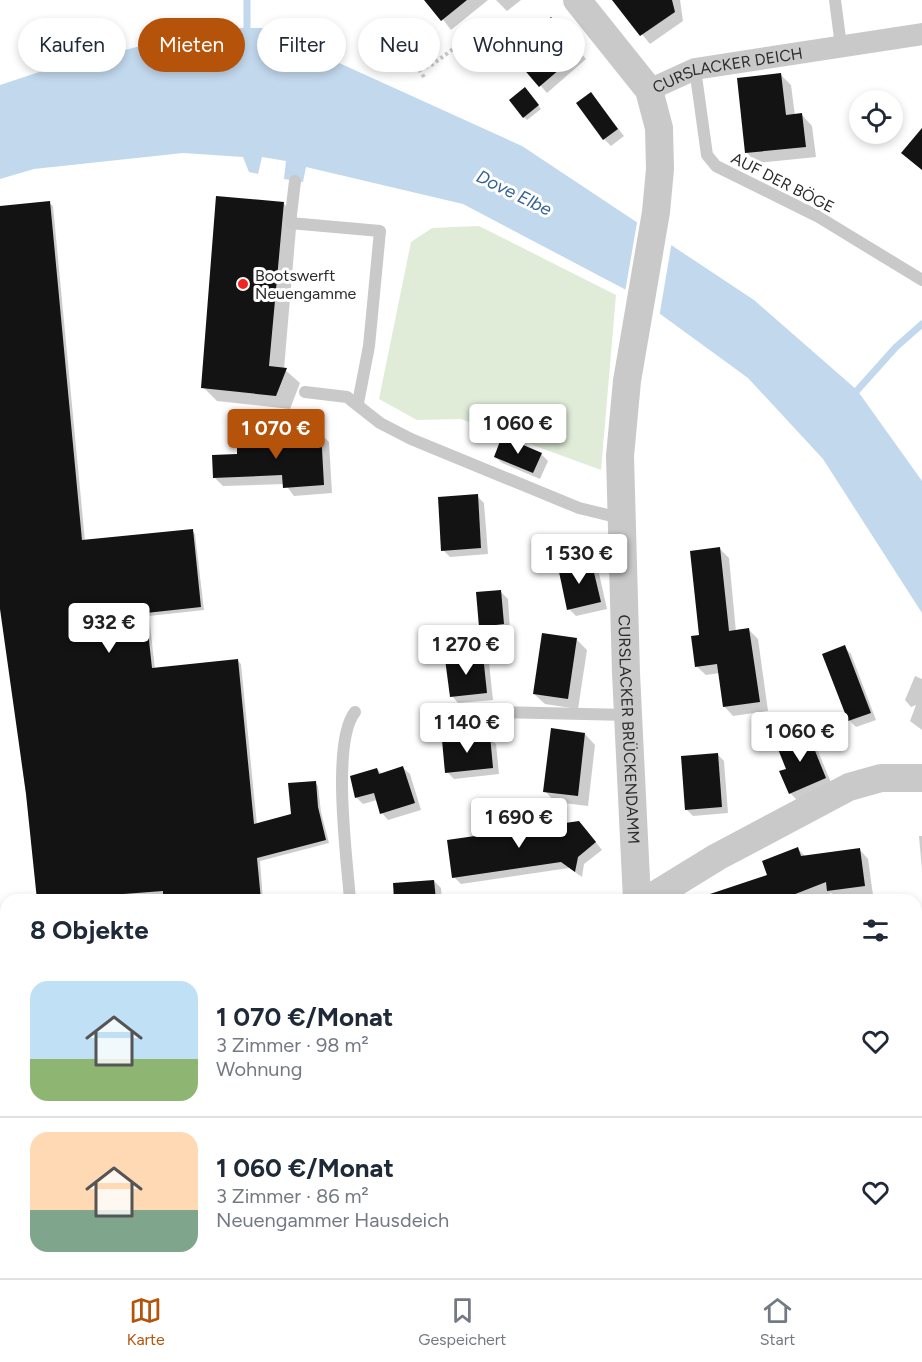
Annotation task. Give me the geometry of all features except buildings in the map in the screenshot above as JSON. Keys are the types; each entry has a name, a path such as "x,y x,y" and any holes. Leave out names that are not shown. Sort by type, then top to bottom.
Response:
{"street":[{"name":"CURSLACKER DEICH","path":"577,0 649,90 695,69 922,34"},
{"name":"CURSLACKER BRÜCKENDAMM","path":"637,894 620,518 620,456 627,381 656,212 660,169 659,128 649,90"},
{"path":"657,894 717,857 849,786 881,778 922,778"}],"lane":[{"path":"835,0 841,46"},
{"name":"AUF DER BÖGE","path":"695,69 707,155 716,166 817,216 922,280"},
{"path":"295,181 290,223 380,231 369,346 357,403"},
{"path":"304,392 347,397 380,423 411,439 579,508 620,518"},
{"path":"350,894 342,773 348,721 355,712"},
{"path":"499,712 628,715"}],"path":[{"path":"424,77 418,68 430,66 452,50"}],"green space":[{"path":"479,226 616,295 601,470 461,419 417,420 379,399 411,242 432,228"}],"water":[{"name":"Dove Elbe","path":"245,28 257,28 257,72 346,72 346,66 522,146 754,300 857,390 922,481 922,613 823,459 748,378 630,292 463,204 306,167 303,182 284,179 286,161 262,157 258,174 249,172 243,157 183,153 34,169 0,179 0,85 39,72 126,72 126,50 138,47 138,72 245,72"}],"pier":[{"path":"638,217 672,241 659,318 625,292"}],"waterway":[{"path":"247,0 247,36"},
{"path":"853,395 896,347 922,324"}],"place":[{"name":"Bootswerft Neuengamme","path":"243,284"}]}
